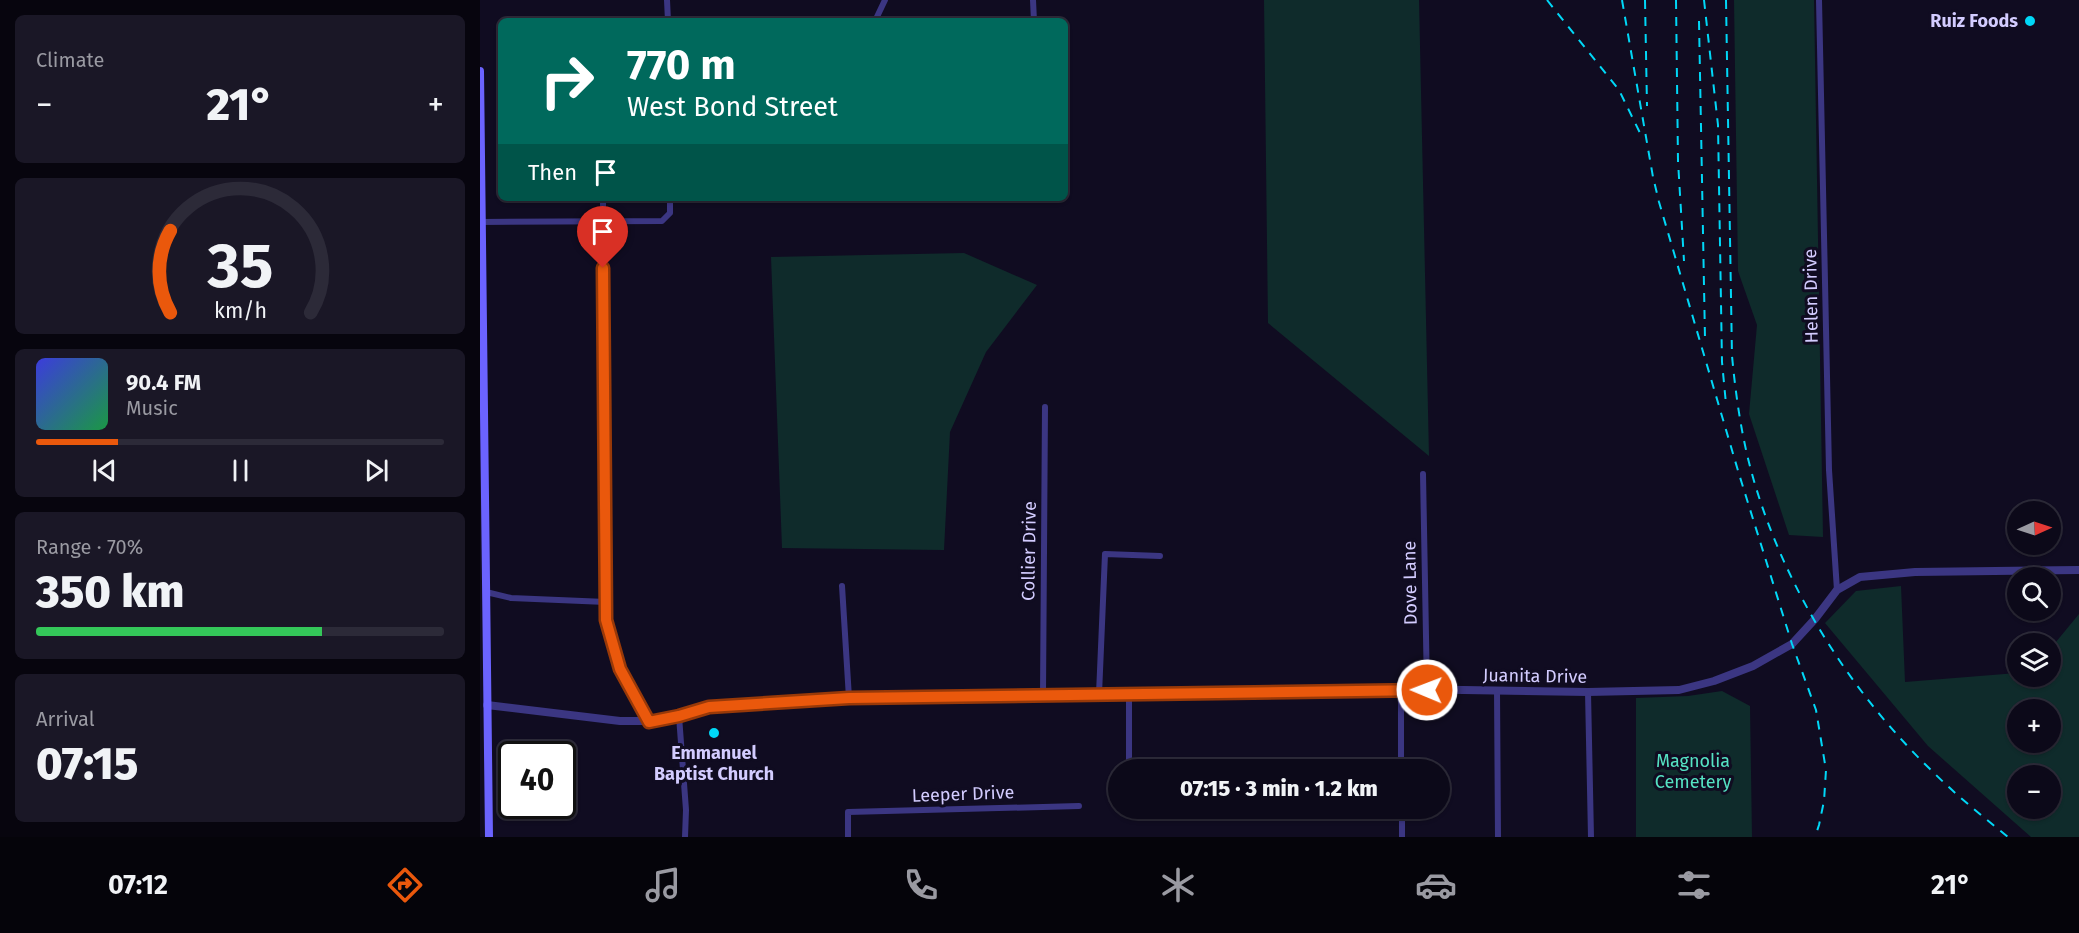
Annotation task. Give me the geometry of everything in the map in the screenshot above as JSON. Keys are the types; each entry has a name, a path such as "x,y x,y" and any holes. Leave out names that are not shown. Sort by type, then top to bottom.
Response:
{"main road":[{"path":"480,71 489,837"}],"street":[{"path":"667,0 668,18"},
{"path":"876,18 885,0"},
{"path":"1032,0 1034,18"},
{"name":"Helen Drive","path":"1820,0 1829,470 1837,590"},
{"path":"603,201 606,620 620,669 649,722"},
{"path":"481,222 662,220 670,213 670,201"},
{"name":"Collier Drive","path":"1042,695 1045,407"},
{"name":"Dove Lane","path":"1423,474 1427,690"},
{"path":"1099,694 1105,554 1160,556"},
{"name":"Juanita Drive","path":"487,705 620,721 649,722 709,707 849,698 1401,689 1588,692 1679,690 1714,681 1752,666 1792,644 1837,590 1860,577 1891,573 2079,570"},
{"path":"842,586 849,698"},
{"path":"486,592 511,598 606,602"},
{"path":"1401,689 1401,759"},
{"path":"1497,690 1498,837"},
{"path":"1588,692 1591,837"},
{"path":"1129,694 1129,759"},
{"path":"679,716 686,810 685,837"},
{"name":"Leeper Drive","path":"848,837 848,812 1079,806"},
{"path":"1402,819 1402,837"}],"green space":[{"path":"1264,0 1419,0 1429,456 1268,323"},
{"path":"1734,0 1814,0 1823,537 1789,535 1749,414 1757,325 1738,271"},
{"path":"964,253 1037,285 986,352 950,432 944,550 782,548 771,257"},
{"path":"1901,586 1905,682 2007,674 2007,687 2061,687 2061,636 2079,614 2079,837 2031,837 2011,819 2061,819 2061,765 2007,765 2007,816 1928,746 1825,623 1856,591"},
{"name":"Magnolia Cemetery","path":"1722,691 1750,706 1752,837 1636,837 1636,698 1688,696"}],"railway":[{"path":"1547,0 1619,90 1641,135"},
{"path":"1622,0 1659,202 1739,474 1792,644 1816,710 1826,770 1824,801 1815,837"},
{"path":"1645,0 1647,106"},
{"path":"1676,0 1678,161 1684,261"},
{"path":"1704,0 1718,125 1722,362 1726,404"},
{"path":"1726,0 1732,356 1746,450 1754,481 1784,561 1803,600 1849,674 1875,709 1942,781 2008,837"},
{"path":"1699,21 1705,339"}],"place":[{"name":"Ruiz Foods","path":"2030,21"},
{"name":"Emmanuel Baptist Church","path":"714,733"}],"route":[{"path":"603,268 606,620 620,669 649,722 709,707 849,698 1427,690"}]}
